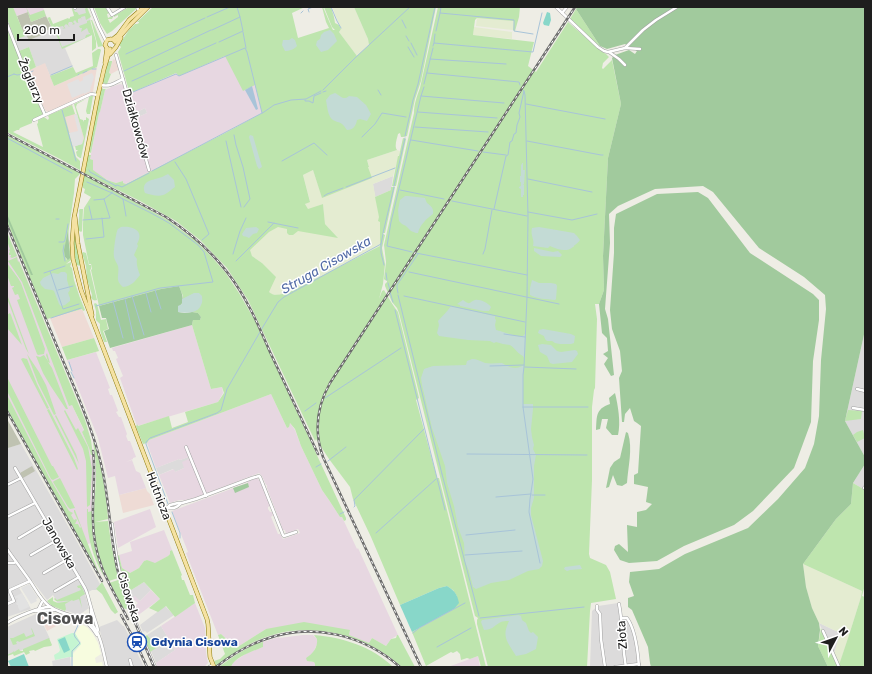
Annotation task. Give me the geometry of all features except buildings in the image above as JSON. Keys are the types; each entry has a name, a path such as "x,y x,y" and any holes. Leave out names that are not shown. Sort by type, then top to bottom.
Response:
{"main road":[{"path":"109,56 109,49 105,44 118,35 129,20 144,7"},
{"path":"104,69 109,56 139,10 148,7"},
{"path":"111,40 124,33"},
{"path":"109,49 115,46 111,40"},
{"path":"104,69 109,49"},
{"name":"Hutnicza","path":"104,69 74,218 73,255 77,279 88,304 95,326 207,619 212,666"},
{"name":"Hutnicza","path":"74,234 84,275 88,304"},
{"path":"75,266 82,268"},
{"path":"77,279 84,275"}],"street":[{"path":"91,7 103,35 111,40"},
{"path":"107,7 112,15 125,7"},
{"path":"556,7 598,47 619,59 625,65"},
{"path":"562,13 567,7"},
{"path":"624,48 646,27 677,7"},
{"name":"Żeglarzy","path":"7,24 45,115"},
{"path":"608,52 624,48 640,49"},
{"name":"Działkowców","path":"116,55 149,170"},
{"name":"Działkowców","path":"100,85 107,86 123,79"},
{"name":"Żeglarzy","path":"34,120 91,94 98,95"},
{"path":"857,389 865,392"},
{"path":"853,408 865,410"},
{"path":"186,447 206,496"},
{"name":"Janowska","path":"15,468 87,593 96,621 98,637"},
{"path":"166,509 170,505 206,496 259,476 283,535 296,532"},
{"path":"7,485 21,478"},
{"path":"7,516 35,503"},
{"path":"19,538 46,522"},
{"name":"Cisowska","path":"112,524 116,555 124,590 155,667"},
{"path":"31,555 57,540"},
{"path":"7,549 46,605"},
{"path":"44,573 68,559"},
{"path":"7,563 16,562"},
{"path":"55,591 79,577"},
{"path":"7,604 14,601 10,590 30,581"},
{"path":"39,595 42,602 50,608 85,619 90,624 98,637 107,667"},
{"path":"39,609 42,602"},
{"name":"Złota","path":"619,604 623,652 626,666"},
{"path":"8,622 46,605"},
{"path":"43,610 46,605"},
{"path":"597,606 597,610 600,614 601,639 605,667"},
{"path":"35,611 50,608"},
{"name":"Janowska","path":"90,624 91,609"},
{"path":"85,619 91,615"},
{"path":"75,616 95,626 97,632"},
{"path":"615,667 639,665 636,643 630,622 627,618 621,618"},
{"path":"823,632 839,667"},
{"path":"130,660 131,667"}],"shaded area":[{"path":"13,7 43,7 46,16 31,22 28,12 16,16"},
{"path":"71,7 86,7 91,21 88,22 92,35 65,48 73,67 50,76 45,64 36,67 29,47 19,51 15,40 26,35 29,40 42,35 41,33 76,18"},
{"path":"332,7 354,7 368,39 369,45 357,56 339,32 341,29"},
{"path":"28,12 31,22 46,16 52,28 42,33 42,35 29,40 26,35 24,35 17,16"},
{"path":"547,12 550,13 551,20 549,26 544,25 543,23"},
{"path":"477,18 514,21 513,30 476,26"},
{"path":"474,27 512,32 512,39 473,35"},
{"path":"330,30 334,34 337,41 328,50 321,52 316,45 317,41 324,32"},
{"path":"292,38 295,40 297,46 292,50 285,51 282,45 283,40 289,40"},
{"path":"245,47 262,113 126,184 123,183 123,181 116,183 107,180 92,170 93,160 90,159 105,90 120,84 123,85 127,95 176,73 179,76","holes":["145,108 147,113 136,118 135,113"]},
{"path":"113,59 116,59 120,69 111,74 109,73"},
{"path":"45,63 54,86 97,67 93,92 71,102 75,114 77,114 84,138 82,144 72,147 62,106 48,112 45,110 27,71"},
{"path":"92,73 94,77 91,91 72,98 67,84 78,79 80,82 83,80 83,77"},
{"path":"252,86 258,109 256,110 245,90"},
{"path":"335,93 342,98 349,96 357,97 366,105 371,114 367,121 360,119 357,120 354,127 347,130 342,124 331,119 326,100 330,95"},
{"path":"145,108 147,113 136,118 135,113"},
{"path":"77,114 83,138 82,144 73,147 69,133 78,131 74,115"},
{"path":"250,135 253,136 262,167 259,169 249,137"},
{"path":"397,150 400,151 393,176 373,184 380,220 380,246 288,293 277,295 271,294 269,292 262,263 252,256 249,250 276,225 337,237 325,224 323,204 308,210 305,204 310,201 303,175 313,170 322,197 371,178 367,160"},
{"path":"522,163 523,170 525,170 523,184 524,195 521,197 521,189 519,187 521,186 520,176"},
{"path":"168,174 174,180 175,187 165,195 156,196 145,193 144,185 146,183"},
{"path":"393,176 391,190 375,197 373,184"},
{"path":"405,196 425,198 427,203 433,209 433,214 420,227 418,233 411,231 399,221 398,210 400,200"},
{"path":"121,227 133,228 139,235 138,246 134,255 137,259 140,275 131,284 123,287 119,282 118,266 114,258 116,234 118,229"},
{"path":"256,227 259,229 257,233 253,234 249,238 243,236 242,234 246,228"},
{"path":"539,227 574,233 580,240 573,247 567,250 550,246 548,248 533,246 532,228"},
{"path":"7,232 42,316 72,405 84,431 82,432 92,458 94,468 92,521 94,542 85,545 7,407"},
{"path":"534,248 553,252 558,251 562,255 560,257 541,256 534,251"},
{"path":"65,272 67,274 70,290 68,293 70,301 61,306 54,291 45,289 40,282 43,278 53,273 58,274"},
{"path":"532,280 539,283 556,284 556,299 542,299 530,295"},
{"path":"194,293 199,293 202,296 202,303 199,308 191,312 178,312 178,306 182,304 182,299"},
{"path":"463,300 470,303 475,300 479,300 491,307 489,311 483,311 457,304"},
{"path":"451,306 495,316 496,330 518,336 523,336 526,333 525,357 524,358 510,345 490,341 439,336 437,333 439,325 438,321"},
{"path":"82,309 94,338 62,347 50,318"},
{"path":"192,325 211,389 222,387 223,393 218,402 137,426 120,378 123,376 116,359 118,358 112,348"},
{"path":"543,329 571,334 575,336 574,343 560,344 547,341 544,336 538,333 539,330"},
{"path":"865,330 865,457 845,421"},
{"path":"538,345 551,345 557,351 561,352 575,350 578,354 572,362 553,364 550,363 547,356 540,352"},
{"path":"96,352 110,388 108,389 110,395 112,395 118,411 116,412 119,417 121,417 127,434 126,436 128,441 130,441 136,457 126,462 132,460 136,471 140,473 146,488 119,495 115,476 108,478 98,438 67,360"},
{"path":"472,359 485,363 502,363 513,368 518,368 524,365 523,404 533,404 531,429 534,445 533,449 536,455 534,466 534,498 531,508 531,515 543,561 542,566 539,569 528,571 509,580 491,583 476,589 473,587 465,562 464,543 458,527 454,506 447,483 445,466 432,428 421,378 424,369 433,366 466,365 467,361"},
{"path":"271,394 287,428 290,423 295,430 322,490 340,517 342,517 398,635 391,639 386,646 372,638 369,643 348,635 350,631 266,629 236,648 221,634 218,635 186,553 188,552 172,511 257,478 260,481 270,506 268,509 272,512 273,515 271,517 278,534 280,534 283,539 300,533 298,529 286,534 285,530 283,530 267,485 259,473 197,497 170,503 159,475 174,469 175,472 184,468 182,462 189,459 189,457 179,459 156,468 147,443 149,440"},
{"path":"7,419 21,444 8,448 7,447"},
{"path":"21,444 100,584 96,590 92,590 85,594 89,608 79,615 61,609 53,595 47,600 32,580 18,586 31,609 7,617 7,448"},
{"path":"188,457 189,459 184,468 175,472 173,469 159,475 156,468"},
{"path":"865,464 865,490 853,483"},
{"path":"32,466 35,471 23,478 20,473"},
{"path":"146,488 154,505 123,513 119,495"},
{"path":"150,509 156,527 118,548 114,522"},
{"path":"164,530 172,550 168,556 154,564 147,560 144,561 139,568 130,573 122,568 119,555 132,551 130,542"},
{"path":"803,564 862,591 839,666 834,654 840,633 819,623 812,608 806,587"},
{"path":"580,565 582,569 567,571 564,569 565,567"},
{"path":"144,582 151,590 140,601 135,597 132,598 128,592"},
{"path":"29,584 38,598 36,599 37,601 31,604 21,588"},
{"path":"447,586 455,593 459,603 454,609 412,632 400,605"},
{"path":"151,590 160,599 137,616 134,607 138,603 132,598 135,596 140,601"},
{"path":"22,593 29,607 20,611 16,603 16,600 18,599 15,599 14,597"},
{"path":"195,603 205,628 208,663 205,667 157,667 156,663 175,650 161,626"},
{"path":"618,603 621,621 627,619 631,626 636,643 638,667 590,667 592,611 598,606"},
{"path":"165,606 174,615 147,633 145,631 143,632 140,625"},
{"path":"38,613 50,639 7,656 7,627"},
{"path":"52,613 58,625 47,631 40,617"},
{"path":"518,615 521,616 522,620 526,623 529,631 531,633 533,632 538,637 536,649 526,654 516,656 506,640 506,632 509,621 501,622 487,630 484,630 481,622 482,620"},
{"path":"117,620 124,626 144,667 109,667 99,627"},
{"path":"819,623 841,632 834,654"},
{"path":"81,624 88,628 98,643 101,654 95,658 96,663 102,662 103,667 73,667 73,654 81,644 75,634"},
{"path":"161,626 175,650 156,663 151,651 158,647 147,635"},
{"path":"313,635 317,639 317,644 313,653 311,656 306,658 311,662 314,662 315,667 231,667 232,663 247,653 263,647 263,642 279,637"},
{"path":"65,637 70,650 64,653 58,640"},
{"path":"24,654 29,667 11,667 8,661"},
{"path":"478,656 480,667 448,667"},
{"path":"70,657 71,667 53,667 52,661"}],"green space":[{"path":"7,7 13,7 25,36 15,40 7,19"},
{"path":"26,7 30,15 44,10 46,16 31,22"},
{"path":"87,7 91,17 86,20 85,16 81,17 82,21 81,18 78,19 79,22 77,23 75,20 73,22 75,24 72,25 72,22 69,22 69,26 66,24 64,26 66,28 62,29 64,28 63,26 58,27 59,31 57,32 62,47 85,38 86,35 90,34 87,28 81,32 82,28 79,26 90,20 96,41 96,48 92,51 92,35 62,49 54,28 52,28 47,18 50,17 53,24 74,16 73,8 79,15 86,13 85,9"},
{"path":"94,7 105,7 108,12 109,11 110,13 107,14 108,18 113,17 112,19 108,19 110,23 118,17 118,15 114,17 114,15 129,7 135,7 136,9 107,34 100,23"},
{"path":"153,7 305,7 292,13 298,38 329,28 322,7 333,30 335,30 332,27 324,7 331,7 335,23 339,25 341,29 339,32 357,56 369,45 368,39 354,7 436,7 421,81 415,99 407,136 401,137 400,133 398,134 396,144 397,150 367,160 372,178 322,198 313,170 303,175 310,202 305,204 308,209 323,204 325,224 338,238 298,231 293,235 289,235 287,233 287,229 278,227 269,232 250,250 252,256 262,263 276,277 269,292 276,295 288,293 380,246 380,222 378,221 379,217 375,197 391,190 391,187 395,187 385,233 383,233 385,235 382,248 385,264 383,284 379,299 382,291 384,290 398,312 419,398 416,400 437,478 439,478 486,667 481,667 478,656 461,660 460,654 457,651 453,653 451,652 426,666 412,632 454,609 457,596 453,590 447,586 400,605 353,499 350,487 316,439 315,441 248,300 227,268 200,240 176,221 84,173 87,155 91,155 90,159 93,160 93,170 107,180 116,183 123,181 123,183 126,184 262,113 255,85 243,91 225,56 179,76 176,73 133,92 129,91 118,52 121,47 119,45 129,30 135,24 139,23 137,22"},
{"path":"438,7 520,7 515,31 513,30 514,21 477,18 475,20 473,35 534,42 528,66 536,72 568,22 609,57 603,63 603,69 612,60 621,104 608,158 603,256 604,290 599,304 595,304 597,319 595,388 592,407 592,480 589,554 590,558 606,565 610,572 616,599 591,603 587,667 488,667 477,624 478,618 475,616 399,313 385,286 387,281 384,279 386,262 384,245"},
{"path":"577,7 865,7 865,330 845,421 865,457 865,464 853,483 851,504 836,519 803,564 806,587 812,608 819,623 820,630 818,646 828,667 651,667 648,647 632,610 628,607 628,598 634,596 629,582 630,572 659,569 685,554 748,528 778,499 805,468 814,444 819,416 821,360 826,309 825,295 804,277 759,248 713,192 703,186 655,189 618,206 609,214 610,243 605,309 608,319 614,375 611,376 604,364 608,358 603,354 608,351 607,338 602,333 599,304 604,290 603,256 608,158 621,104 612,58 615,55 629,50 635,54 637,51 625,44 607,49 600,46 576,9"},
{"path":"576,9 600,46 570,19"},
{"path":"92,20 103,46 98,47"},
{"path":"7,28 24,72 43,113 32,120 32,123 13,132 43,147 37,124 38,120 44,117 48,120 49,115 72,105 75,114 65,117 76,157 80,161 80,170 7,132"},
{"path":"29,47 36,67 28,71 19,51"},
{"path":"98,49 101,50 97,67 54,86 50,76 73,67 76,73 93,66 92,53"},
{"path":"112,61 109,73 111,74 107,84 104,84 103,82 108,62"},
{"path":"103,88 106,89 99,113 91,153 88,151 100,91"},
{"path":"93,96 90,114 87,114 86,111 89,97"},
{"path":"86,99 77,104 76,107 80,119 84,122 86,117 89,119 80,158 77,156 76,152 78,150 76,150 75,146 82,144 84,138 74,104"},
{"path":"7,135 80,173 75,179 65,257 67,260 69,243 71,260 66,264 71,262 70,266 72,268 74,280 85,310 83,311 82,309 47,319 7,223"},
{"path":"403,138 406,139 396,186 392,186 398,156"},
{"path":"83,174 168,220 196,241 225,272 254,319 346,520 344,521 342,517 340,517 322,490 301,446 295,429 290,423 289,427 287,428 271,394 149,440 147,443 143,444 136,427 137,424 138,426 169,416 172,428 188,422 185,412 218,402 224,393 222,387 211,389 192,325 193,320 200,320 201,317 198,313 192,312 182,304 183,296 179,286 161,289 99,306 91,264 89,264 83,235 84,208 91,197 84,193 85,189 82,185"},
{"path":"698,192 708,198 750,253 813,294 819,300 819,320 813,361 811,422 794,468 753,511 734,525 684,546 657,561 629,563 620,560 614,550 615,546 619,544 628,552 627,525 637,527 637,512 646,510 652,504 646,502 648,487 634,484 634,475 638,473 641,426 634,421 630,408 625,414 624,422 622,422 619,378 622,371 620,351 612,329 610,310 616,214 657,194"},
{"path":"80,209 83,209 81,232 78,230"},
{"path":"7,214 33,275 31,275 7,219"},
{"path":"68,231 70,258 68,260 65,257 64,250"},
{"path":"7,232 17,256 12,258 10,257 11,255 9,255 10,249 7,241"},
{"path":"73,235 75,236 81,266 76,265"},
{"path":"83,252 86,253 89,265 91,265 90,270 97,300 91,298 92,295 87,279"},
{"path":"17,257 85,420 91,440 93,455 91,455 82,432 84,430 72,405 69,406 22,282 8,261"},
{"path":"7,263 21,283 45,349 44,354 37,354 17,300 20,299 18,294 15,295 12,288 14,286 11,286 7,275"},
{"path":"179,286 183,299 178,312 198,313 201,317 200,320 193,320 192,325 110,348 104,331 109,329 106,318 102,318 99,306 161,289"},
{"path":"8,297 29,354 8,301"},
{"path":"95,303 97,304 101,320 106,319 108,329 103,331 107,342 104,342 100,331 100,324 96,320"},
{"path":"10,313 22,345 7,328 7,315"},
{"path":"94,338 99,351 67,360 62,347"},
{"path":"47,353 50,363 48,362 52,368 68,409 66,409 50,385 36,356 40,357 44,355 48,361 46,355"},
{"path":"27,354 46,385 56,414 54,415 38,383"},
{"path":"21,359 27,359 49,408 47,409"},
{"path":"7,377 59,477 53,480 51,479 7,391"},
{"path":"615,393 619,414 619,430 618,435 612,435 606,428 608,419 602,419 600,429 596,430 596,421 599,411 610,404 609,398"},
{"path":"7,395 49,477 69,511 73,513 71,515 74,520 77,520 75,524 78,524 80,528 81,527 74,512 75,510 100,576 7,410"},
{"path":"49,409 74,458 78,469 77,470 47,410"},
{"path":"65,410 76,430 78,428 88,447 92,469 90,505 87,507 86,461 83,449 64,411"},
{"path":"848,410 862,411 861,419 845,421"},
{"path":"56,415 76,454 79,464 55,416"},
{"path":"863,430 865,438 857,442 853,435"},
{"path":"626,432 628,433 630,445 627,483 622,486 617,485 613,475 609,487 606,488 610,468 614,462 620,458"},
{"path":"94,442 103,480 108,519 95,522 108,521 118,578 109,581 100,558 94,527 96,469"},
{"path":"60,478 75,508 70,509 68,507 53,482"},
{"path":"248,483 249,487 235,493 233,488"},
{"path":"853,483 865,490 865,585 862,596 865,597 865,667 828,667 818,646 821,628 839,665 862,591 803,564 836,519 851,504"},
{"path":"87,509 88,512 92,511 92,531 95,547 105,578 93,553 89,536"},
{"path":"172,550 182,575 182,580 184,580 190,595 193,595 195,603 175,617 166,606 158,612 149,608 160,599 144,582 128,592 123,583 117,556 119,555 122,568 130,573 139,568 144,561 147,560 155,563 168,556"},
{"path":"119,580 128,608 126,609 123,608 109,583"},
{"path":"102,582 118,612 115,614 102,594 96,589"},
{"path":"81,585 85,594 80,597 82,608 79,599 72,600 65,604 65,611 52,606 47,601 53,597 53,601 58,603 70,601 56,601 54,599 55,598 57,600 81,590 77,586"},
{"path":"64,615 69,617 69,621 57,625 55,616 61,618"},
{"path":"304,622 350,630 349,635 369,643 372,638 386,646 391,639 396,638 398,635 415,667 402,667 373,646 356,639 338,634 301,630 283,632 266,637 240,650 216,666 214,661 220,659 225,654 218,635 221,634 236,648 266,629"},
{"path":"31,628 35,636 19,642 18,641 16,642 17,644 13,645 10,638 24,633 26,637 33,634"},
{"path":"75,633 81,644 73,652 73,657 55,660 54,655 60,650 57,639"},
{"path":"147,635 158,647 150,652 144,638"},
{"path":"314,635 335,638 356,644 376,654 393,667 315,667 314,662 307,661 306,658 316,647 317,639"},
{"path":"49,638 52,645 51,646 35,651 29,651 30,653 26,655 24,652 14,656 13,654 7,656 13,651 14,652 19,649 20,651 23,651 23,649"},
{"path":"263,642 263,647 240,657 231,667 219,667 246,649"}],"waterway":[{"path":"207,17 230,7"},
{"path":"212,30 240,17 237,7"},
{"path":"309,12 308,9 313,7"},
{"path":"331,7 341,28"},
{"path":"323,90 410,7"},
{"name":"Struga Cisowska","path":"405,136 435,7"},
{"path":"441,7 440,13 514,20 514,31 533,34"},
{"path":"436,31 440,13"},
{"path":"433,46 434,43 533,52 542,13"},
{"path":"219,42 243,31 240,17"},
{"path":"126,54 205,18"},
{"path":"402,20 406,28"},
{"path":"124,71 211,30"},
{"path":"243,32 246,48"},
{"path":"434,43 435,34"},
{"path":"406,36 409,41"},
{"path":"132,81 216,43"},
{"path":"411,43 417,55"},
{"path":"408,47 414,57"},
{"path":"133,92 176,74 179,76 245,48 262,113"},
{"path":"424,84 433,48"},
{"path":"430,59 506,64"},
{"path":"26,66 28,70"},
{"path":"51,75 72,66"},
{"path":"22,67 24,72"},
{"path":"29,73 33,71"},
{"path":"83,73 87,71"},
{"path":"427,73 519,82 520,85"},
{"path":"14,74 24,74"},
{"path":"7,77 14,74"},
{"path":"424,87 421,96 504,103"},
{"path":"378,90 381,95"},
{"path":"523,90 525,95 528,216 523,407 533,479 529,512 540,563"},
{"path":"152,171 264,112 274,105 291,100 306,99 321,91"},
{"path":"494,209 510,142 516,133 524,91"},
{"path":"305,100 313,103 314,96 321,93"},
{"path":"412,252 387,246 391,222 421,96"},
{"path":"526,104 605,119"},
{"path":"62,110 76,161"},
{"path":"418,112 497,118"},
{"path":"362,137 375,124 382,113 406,117"},
{"path":"415,127 488,132"},
{"path":"234,135 250,199 244,207"},
{"path":"7,138 72,173"},
{"name":"Struga Cisowska","path":"394,186 405,138"},
{"path":"411,140 478,151"},
{"path":"226,141 241,207"},
{"path":"527,141 603,155"},
{"path":"282,161 314,143 327,155"},
{"path":"483,152 506,155"},
{"path":"175,162 186,179 209,234 202,240"},
{"path":"346,187 395,168"},
{"path":"89,170 90,172 116,186"},
{"path":"115,186 117,185 122,187 149,173"},
{"path":"528,179 592,192"},
{"path":"87,182 112,192"},
{"name":"Struga Cisowska","path":"383,233 394,187"},
{"path":"324,196 343,188"},
{"path":"400,190 444,199"},
{"path":"94,200 104,199 112,193 123,199 126,216"},
{"path":"83,220 110,218 104,199"},
{"path":"96,306 160,288 213,282 204,252 198,245 169,223 123,199"},
{"path":"452,201 527,216"},
{"path":"89,206 92,219"},
{"path":"483,254 492,210"},
{"path":"528,212 572,220 597,214"},
{"path":"86,239 104,237 102,218"},
{"path":"233,254 240,231 246,218"},
{"path":"268,222 298,228"},
{"path":"236,261 274,223"},
{"path":"59,242 64,242 68,224"},
{"name":"Struga Cisowska","path":"261,330 278,302 284,297 381,244 383,234"},
{"path":"381,244 381,253 384,265"},
{"path":"64,245 63,251 65,261"},
{"path":"416,253 527,275"},
{"path":"398,293 397,285 418,254"},
{"path":"44,273 65,266"},
{"path":"50,271 63,309 79,304"},
{"path":"409,272 559,304"},
{"path":"386,273 387,280"},
{"path":"388,283 390,290"},
{"path":"58,290 73,286"},
{"path":"155,290 161,309"},
{"path":"390,292 393,302"},
{"path":"146,293 151,312"},
{"path":"398,295 442,474"},
{"path":"132,296 144,335"},
{"path":"404,296 525,322"},
{"path":"125,299 134,339"},
{"path":"113,301 123,338"},
{"path":"51,318 81,308"},
{"path":"395,310 445,510"},
{"name":"Struga Cisowska","path":"168,504 146,442 150,438 217,413 221,410 227,389 260,332"},
{"path":"504,334 525,337"},
{"path":"325,398 401,348"},
{"path":"69,362 72,371"},
{"path":"490,366 524,365"},
{"path":"525,367 576,369"},
{"path":"71,372 74,378"},
{"path":"305,411 316,403"},
{"path":"523,407 588,407"},
{"path":"354,507 354,500 424,429"},
{"path":"328,461 346,447"},
{"path":"467,454 587,455"},
{"path":"316,467 321,464"},
{"path":"442,474 479,616"},
{"path":"376,533 436,479"},
{"path":"496,497 531,494"},
{"path":"532,495 545,495"},
{"name":"Struga Cisowska","path":"172,512 180,533 180,538"},
{"path":"340,514 344,512"},
{"path":"466,535 515,530"},
{"path":"465,555 522,551"},
{"path":"413,633 419,628 465,603"},
{"path":"480,618 584,607"},
{"name":"Struga Cisowska","path":"72,667 72,651 80,643 74,634 80,621"},
{"path":"437,647 471,628"}],"railway":[{"path":"421,667 323,457 318,438 318,419 322,401 330,383 575,7"},
{"path":"7,134 166,217 191,235 214,256 234,281 251,310 318,454"},
{"path":"7,225 93,437 104,479 114,553 120,581 133,618 154,667"},
{"path":"7,411 102,581"},
{"path":"93,451 93,522 96,549 109,584 128,619"},
{"path":"121,615 147,667"},
{"path":"216,667 228,658 259,641 283,634 301,632 319,632 354,640 386,656 400,667"}],"place":[{"name":"Gdynia Cisowa","path":"137,642"}],"district":[{"name":"Cisowa","path":"65,618"}]}
